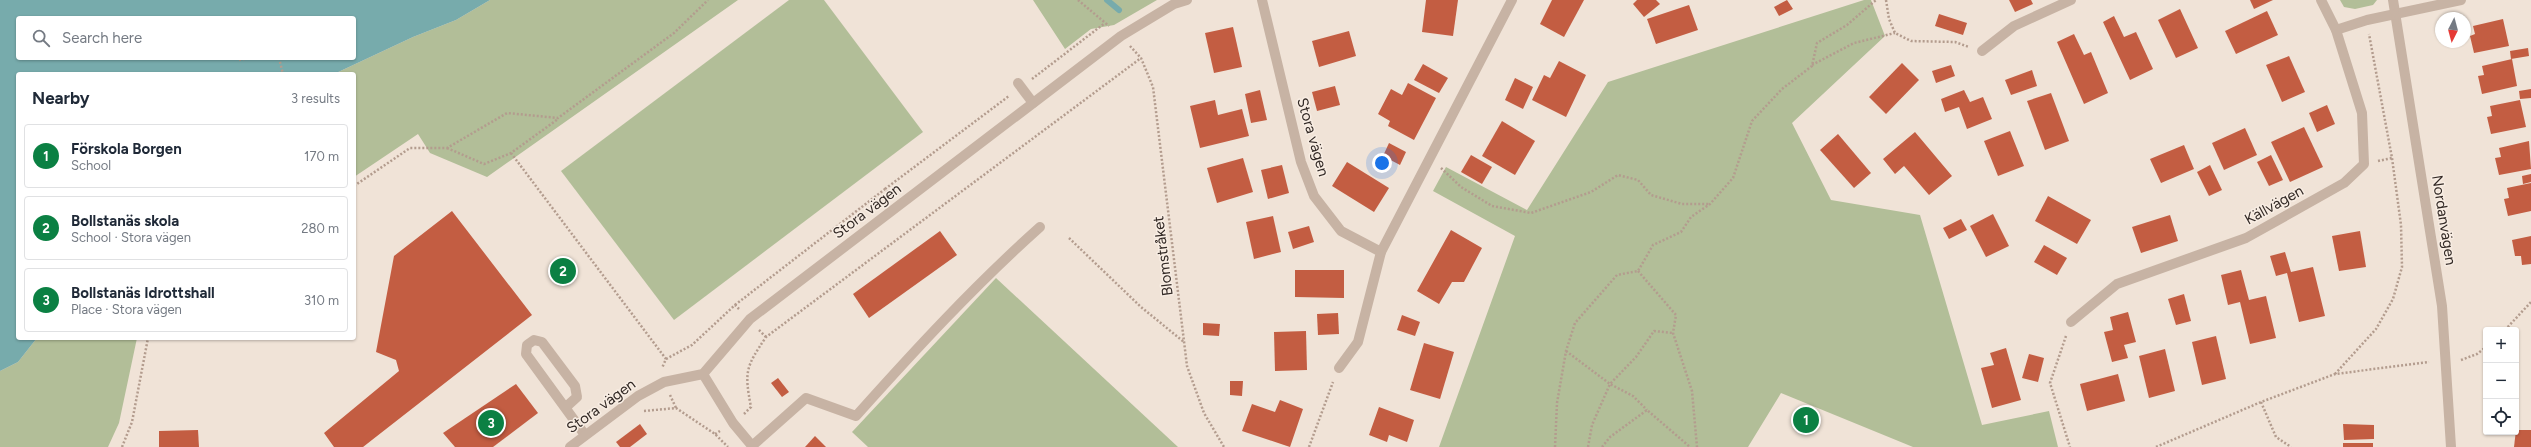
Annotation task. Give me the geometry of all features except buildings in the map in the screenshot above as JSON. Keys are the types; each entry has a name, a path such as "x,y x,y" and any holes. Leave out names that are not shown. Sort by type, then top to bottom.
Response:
{"street":[{"name":"Stora vägen","path":"575,446 585,435 638,396 664,382 703,374 750,319 1121,36 1174,4 1187,0"},
{"name":"Stora vägen","path":"1262,0 1301,162 1314,196 1341,231 1381,252"},
{"path":"1339,368 1358,342 1381,252 1512,0"},
{"path":"1982,50 2014,26 2071,0"},
{"name":"Källvägen","path":"2071,322 2117,284 2246,238 2344,183 2364,164 2362,113 2336,30 2321,0"},
{"name":"Nordanvägen","path":"2393,0 2442,306 2451,447"},
{"path":"2336,30 2367,20 2461,0"},
{"path":"1019,85 1033,103"},
{"path":"703,374 734,423 753,447 806,398 856,416 957,306 1040,227"},
{"path":"566,407 577,397 575,386 542,342 534,340 526,345 526,354 585,435"}],"path":[{"path":"356,185 410,148 447,148 484,164 511,153 674,33 708,0"},
{"path":"1078,0 1121,36"},
{"path":"1812,66 1816,42 1847,25 1876,0"},
{"path":"1886,0 1889,18 1895,33"},
{"path":"2335,374 2376,329 2392,299 2402,267 2401,225 2392,158 2367,20"},
{"path":"728,447 715,434 676,408 664,382 661,369 666,359 692,345 735,305 1019,85 1105,23"},
{"path":"1555,447 1557,403 1566,350 1575,323 1617,275 1638,271 1654,245 1681,232 1691,217 1710,204 1733,178 1752,121 1782,89 1812,66 1854,44 1895,33 1911,41 1956,42 1982,50"},
{"name":"Blomstråket","path":"766,337 1141,58 1153,87 1187,366 1204,413 1224,447"},
{"path":"279,60 282,72"},
{"path":"447,148 507,112 558,118"},
{"path":"511,153 666,359"},
{"path":"1430,158 1461,186 1492,206 1531,214 1591,192 1618,175 1638,180 1651,194 1682,204 1710,204"},
{"path":"884,190 900,205"},
{"path":"1069,238 1141,307 1184,342"},
{"path":"1638,271 1676,315 1673,333 1692,391 1697,447"},
{"path":"2507,327 2531,302"},
{"path":"715,434 734,423 751,407 747,386 748,363 766,337 735,305"},
{"path":"2070,447 2050,383 2071,322"},
{"path":"1588,447 1592,425 1610,384 1636,357 1654,330 1673,333"},
{"path":"122,447 132,422 148,340"},
{"path":"2461,360 2477,354 2483,349"},
{"path":"1566,350 1610,384 1633,396 1690,447"},
{"path":"2156,447 2262,402 2335,374 2429,362"},
{"path":"1309,447 1339,368"},
{"path":"2262,402 2276,437 2290,447"},
{"path":"637,416 643,411 676,408"},
{"path":"1602,447 1610,437 1647,410"}],"green space":[{"path":"490,0 738,0 487,177 430,153 418,134 356,176 356,72 338,72 413,37 456,20"},
{"path":"789,0 824,0 923,132 674,320 561,171"},
{"path":"1033,0 1157,0 1114,25 1091,29 1065,49"},
{"path":"1864,0 1871,0 1885,36 1792,123 1831,200 1920,215 1982,425 2049,411 2058,447 1913,447 1781,393 1748,447 1439,447 1515,236 1433,191 1446,167 1527,210 1608,82"},
{"path":"2340,0 2377,0 2373,5 2355,9 2344,7"},
{"path":"996,278 1178,447 868,447 852,432"},
{"path":"35,340 137,340 119,423 108,447 0,447 0,371 18,362"}],"water":[{"path":"0,0 490,0 456,20 413,37 338,72 16,72 16,340 35,340 18,362 0,371"}],"waterway":[{"path":"1107,0 1119,10"}],"place":[{"name":"Bollstanäs skola","path":"563,271"},
{"name":"Förskola Borgen","path":"1806,420"},
{"name":"Bollstanäs Idrottshall","path":"491,423"}]}
